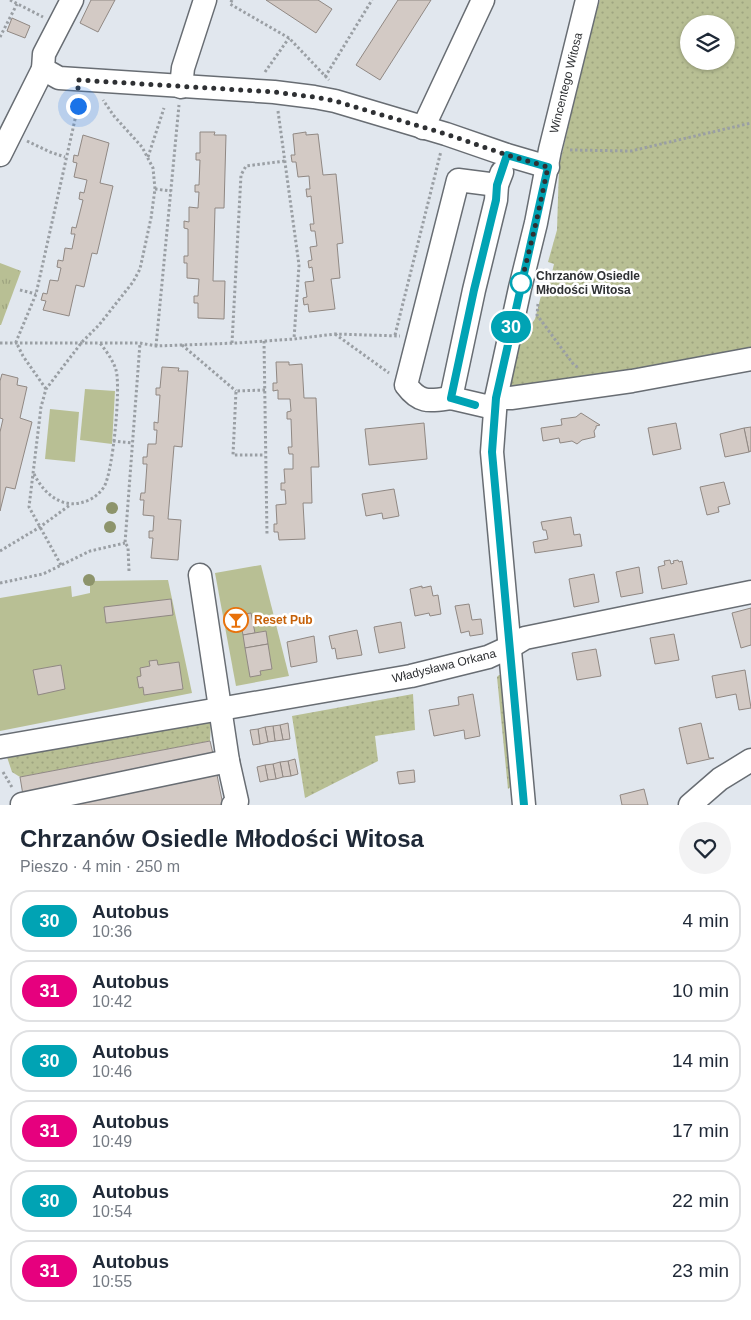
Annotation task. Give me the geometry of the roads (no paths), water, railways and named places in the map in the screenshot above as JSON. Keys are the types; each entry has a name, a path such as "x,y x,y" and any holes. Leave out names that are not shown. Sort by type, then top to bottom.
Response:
{"street":[{"path":"0,155 42,69 44,54 72,0"},
{"path":"181,87 183,68 205,0"},
{"path":"423,128 483,0"},
{"name":"Wincentego Witosa","path":"524,805 492,452 495,403 549,158 587,0"},
{"path":"42,69 59,78 274,92 328,100 507,155 549,158"},
{"path":"451,398 474,290 496,200 497,185 507,155"},
{"path":"497,185 458,180 406,385 413,395 428,402 451,398 495,403 511,398 601,386 751,359"},
{"path":"200,575 228,761 237,801 233,805"},
{"name":"Władysława Orkana","path":"0,747 411,676 482,659 510,647 525,638 751,592"},
{"path":"690,805 720,779 751,760"},
{"path":"22,804 228,761"}],"place":[{"name":"Chrzanów Osiedle Młodości Witosa","path":"521,283"},
{"name":"Reset Pub","path":"236,620"}]}
